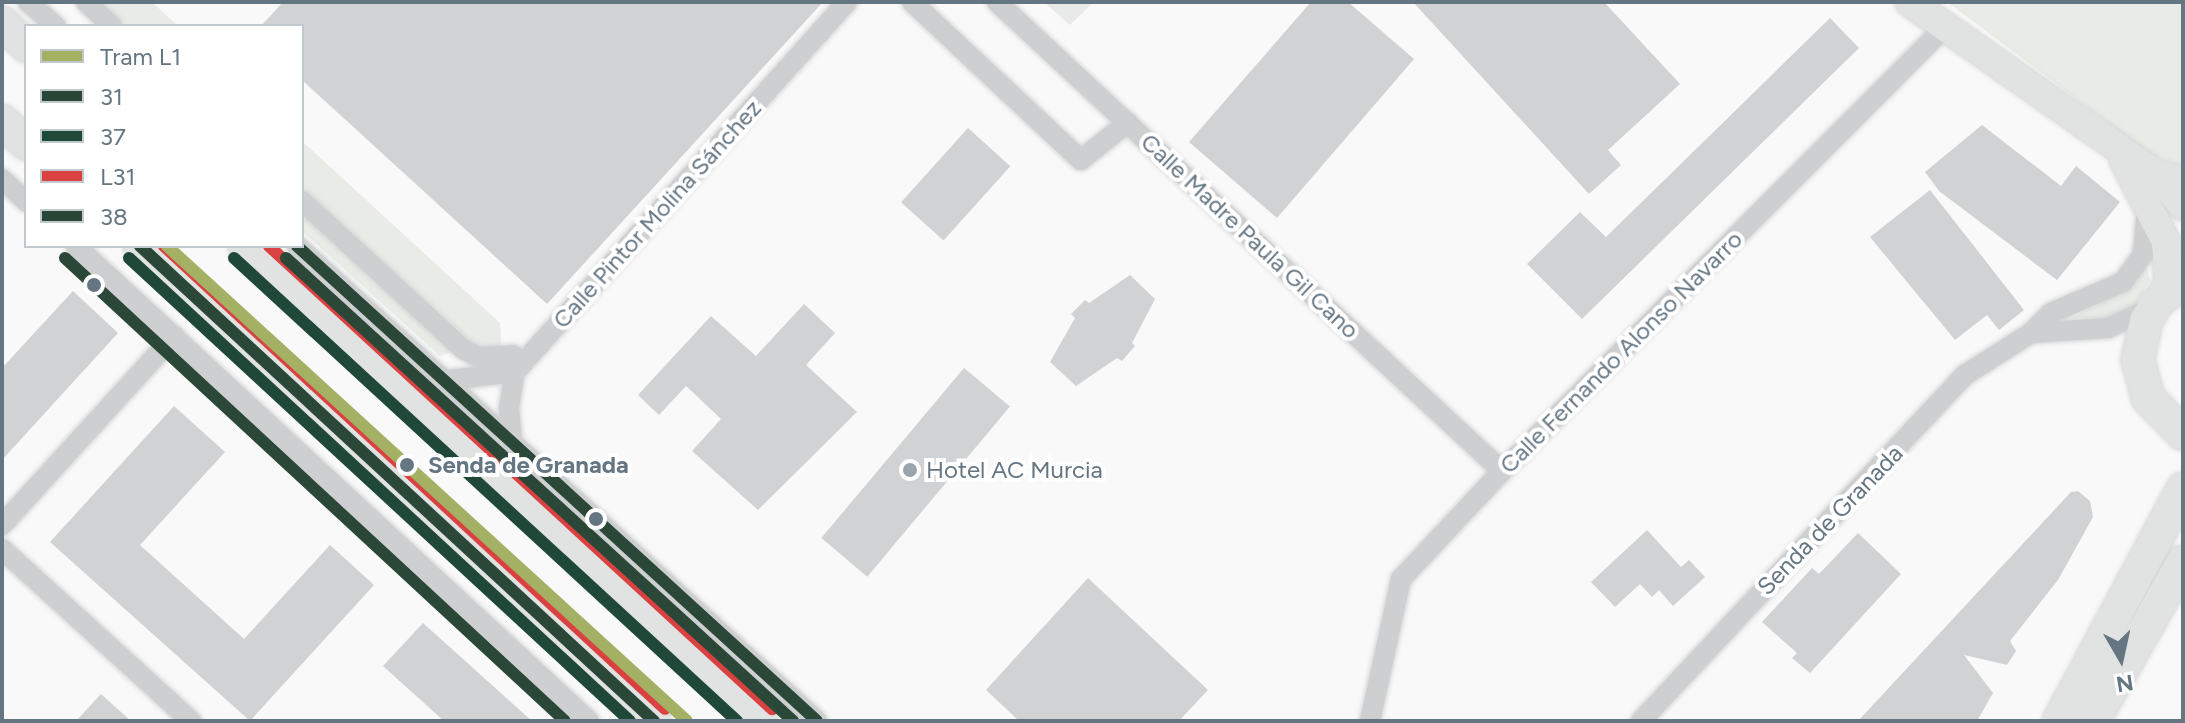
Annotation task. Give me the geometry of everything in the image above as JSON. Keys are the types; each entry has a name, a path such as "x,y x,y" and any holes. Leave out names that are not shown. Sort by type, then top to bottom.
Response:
{"main road":[{"path":"1910,2 2119,153 2163,186 2183,206"},
{"path":"2,23 24,43"},
{"path":"2,121 24,141"},
{"path":"2163,186 2170,270 2139,341 2138,360 2148,398 2180,437"},
{"path":"142,248 654,721"},
{"path":"247,248 761,721"},
{"path":"2156,304 2183,281"},
{"path":"2059,721 2183,489"},
{"path":"2093,721 2183,562"}],"street":[{"path":"28,2 54,24"},
{"path":"86,2 110,24"},
{"name":"Calle Pintor Molina Sánchez","path":"518,368 847,2"},
{"path":"912,2 1081,160 1128,122"},
{"name":"Calle Madre Paula Gil Cano","path":"997,2 1502,471"},
{"name":"Calle Fernando Alonso Navarro","path":"1370,721 1401,579 1502,471 1946,26"},
{"path":"2,179 24,199"},
{"name":"Senda de Granada","path":"1641,721 1965,375 2031,333 2051,313 2112,290 2134,271 2163,186"},
{"path":"304,203 463,349 479,357 513,355 518,368 509,408 512,443"},
{"path":"78,248 589,721"},
{"path":"299,248 440,381 817,721"},
{"path":"2031,333 2108,328 2156,304"},
{"path":"2,525 174,336"},
{"path":"440,381 518,368"},
{"path":"2,549 191,721"}],"shaded area":[{"path":"95,2 152,2 176,24 119,24"},
{"path":"1044,2 1094,2 1070,25"},
{"path":"1947,2 2183,2 2183,167 2150,154"},
{"path":"304,143 500,323 501,346 482,351 304,191"},
{"path":"304,214 452,352 440,356 304,233"},
{"path":"2147,266 2150,280 2133,309 2104,319 2071,318 2132,287"}],"building":[{"path":"283,2 823,2 547,304 304,82 304,24 263,24"},
{"path":"1311,2 1348,2 1414,59 1277,218 1189,142"},
{"path":"1413,2 1604,2 1680,84 1608,150 1621,165 1589,194"},
{"path":"1830,18 1859,48 1582,319 1527,264 1580,212 1606,237"},
{"path":"1982,125 2061,186 2076,166 2120,202 2057,280 1939,191 1925,172"},
{"path":"968,128 1010,166 943,240 901,202"},
{"path":"1930,190 2024,310 1999,330 1987,315 1955,340 1870,237"},
{"path":"1130,275 1155,299 1132,343 1135,346 1122,361 1117,358 1076,386 1050,362 1075,318 1071,314 1085,300 1089,303"},
{"path":"73,291 118,333 2,460 2,368"},
{"path":"804,304 835,333 806,365 857,412 758,510 692,451 721,419 686,386 659,415 638,395 711,316 756,356"},
{"name":"Hotel AC Murcia","path":"964,368 1010,407 867,577 821,538"},
{"path":"174,406 225,452 140,545 244,639 330,545 374,585 250,721 50,542"},
{"path":"2078,491 2090,501 2093,517 2058,580 2010,641 2016,651 2007,665 1964,655 1993,693 1977,721 1858,721 2071,492"},
{"path":"1647,530 1681,567 1689,560 1705,577 1673,606 1659,590 1652,597 1640,584 1615,607 1591,582"},
{"path":"1858,533 1901,574 1810,673 1792,658 1797,653 1762,622 1812,568 1819,574"},
{"path":"1088,578 1208,690 1179,721 1019,721 986,690"},
{"path":"423,623 532,721 444,721 383,666"},
{"path":"101,694 131,721 76,721"}],"tram line":[{"name":"L1","path":"169,248 687,721"}],"transit line":[{"name":"31","path":"142,248 654,721"},
{"name":"L31","path":"166,248 665,709"},
{"name":"L31","path":"271,248 772,709"},
{"name":"31","path":"299,248 817,721"},
{"name":"38","path":"65,258 565,721"},
{"name":"37","path":"129,258 630,721"},
{"name":"37","path":"234,258 737,721"},
{"name":"38","path":"286,258 793,721"}],"place":[{"name":"Senda de Granada","path":"407,465"},
{"name":"Hotel AC Murcia","path":"910,470"}]}
